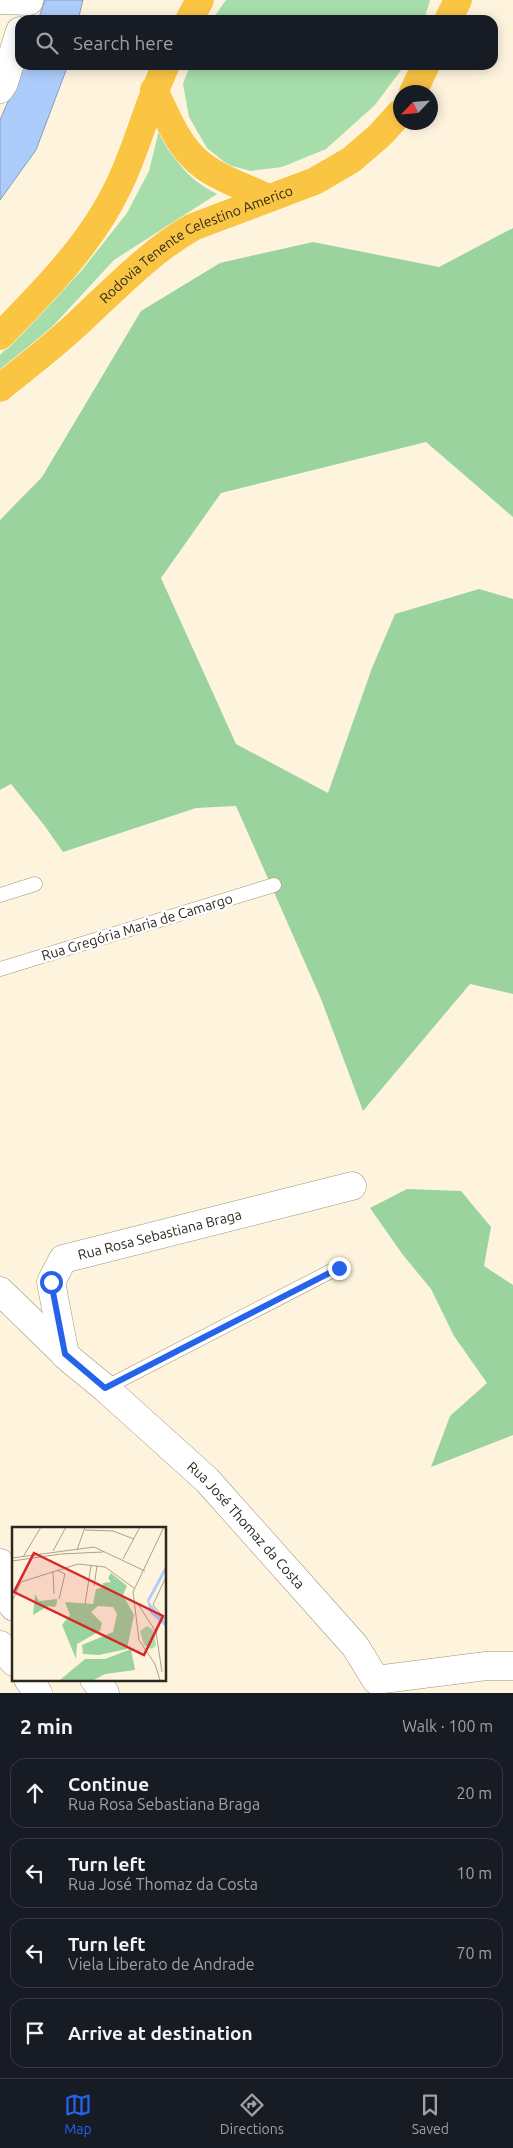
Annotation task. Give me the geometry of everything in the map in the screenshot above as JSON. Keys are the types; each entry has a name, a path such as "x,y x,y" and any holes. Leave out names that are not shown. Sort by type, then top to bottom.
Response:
{"highway":[{"path":"191,15 200,0"},
{"path":"442,0 446,15"},
{"path":"450,15 458,0"},
{"path":"0,336 49,285 89,236 120,183 154,90 164,70"},
{"path":"416,85 424,70"},
{"path":"154,90 170,124 193,157 214,172 268,198"},
{"name":"Rodovia Tenente Celestino Americo","path":"0,388 75,326 117,286 175,237 192,227 315,181 351,160 380,135 393,121"}],"street":[{"path":"0,0 27,7"},
{"path":"0,90 15,47"},
{"name":"Rua Rosa Sebastiana Braga","path":"65,1354 51,1282 63,1259 352,1186"},
{"name":"Rua José Thomaz da Costa","path":"0,1291 65,1354 207,1480 355,1646 377,1686 486,1666 513,1666"},
{"path":"0,1564 12,1578"},
{"path":"0,1589 12,1604"},
{"path":"0,1645 12,1660"},
{"path":"29,1680 38,1693"},
{"path":"95,1680 105,1693"}],"lane":[{"path":"0,895 36,884"},
{"name":"Rua Gregória Maria de Camargo","path":"0,969 274,885"},
{"path":"105,1388 339,1268"}],"green space":[{"path":"226,0 430,0 426,15 216,15"},
{"path":"188,70 401,70 375,105 326,149 282,167 251,171 228,165 207,148 189,117 183,84"},
{"path":"160,126 170,149 181,166 196,181 217,194 114,260 15,367 0,379 0,355 82,270 127,213 149,171"},
{"path":"513,228 513,517 426,442 221,493 161,578 236,744 328,793 372,668 395,614 479,589 513,599 513,994 470,984 363,1111 321,999 236,806 196,808 63,852 11,784 0,790 0,520 42,477 141,311 220,263 313,242 439,267"},
{"path":"407,1189 461,1191 491,1227 484,1266 513,1285 513,1435 431,1467 450,1416 487,1383 454,1336 431,1289 403,1255 370,1208"}],"water":[{"path":"45,0 83,0 79,15 40,15"},
{"path":"22,70 66,70 36,150 0,200 0,120"}],"route":[{"path":"51,1282 65,1354 105,1388 339,1268"}]}
